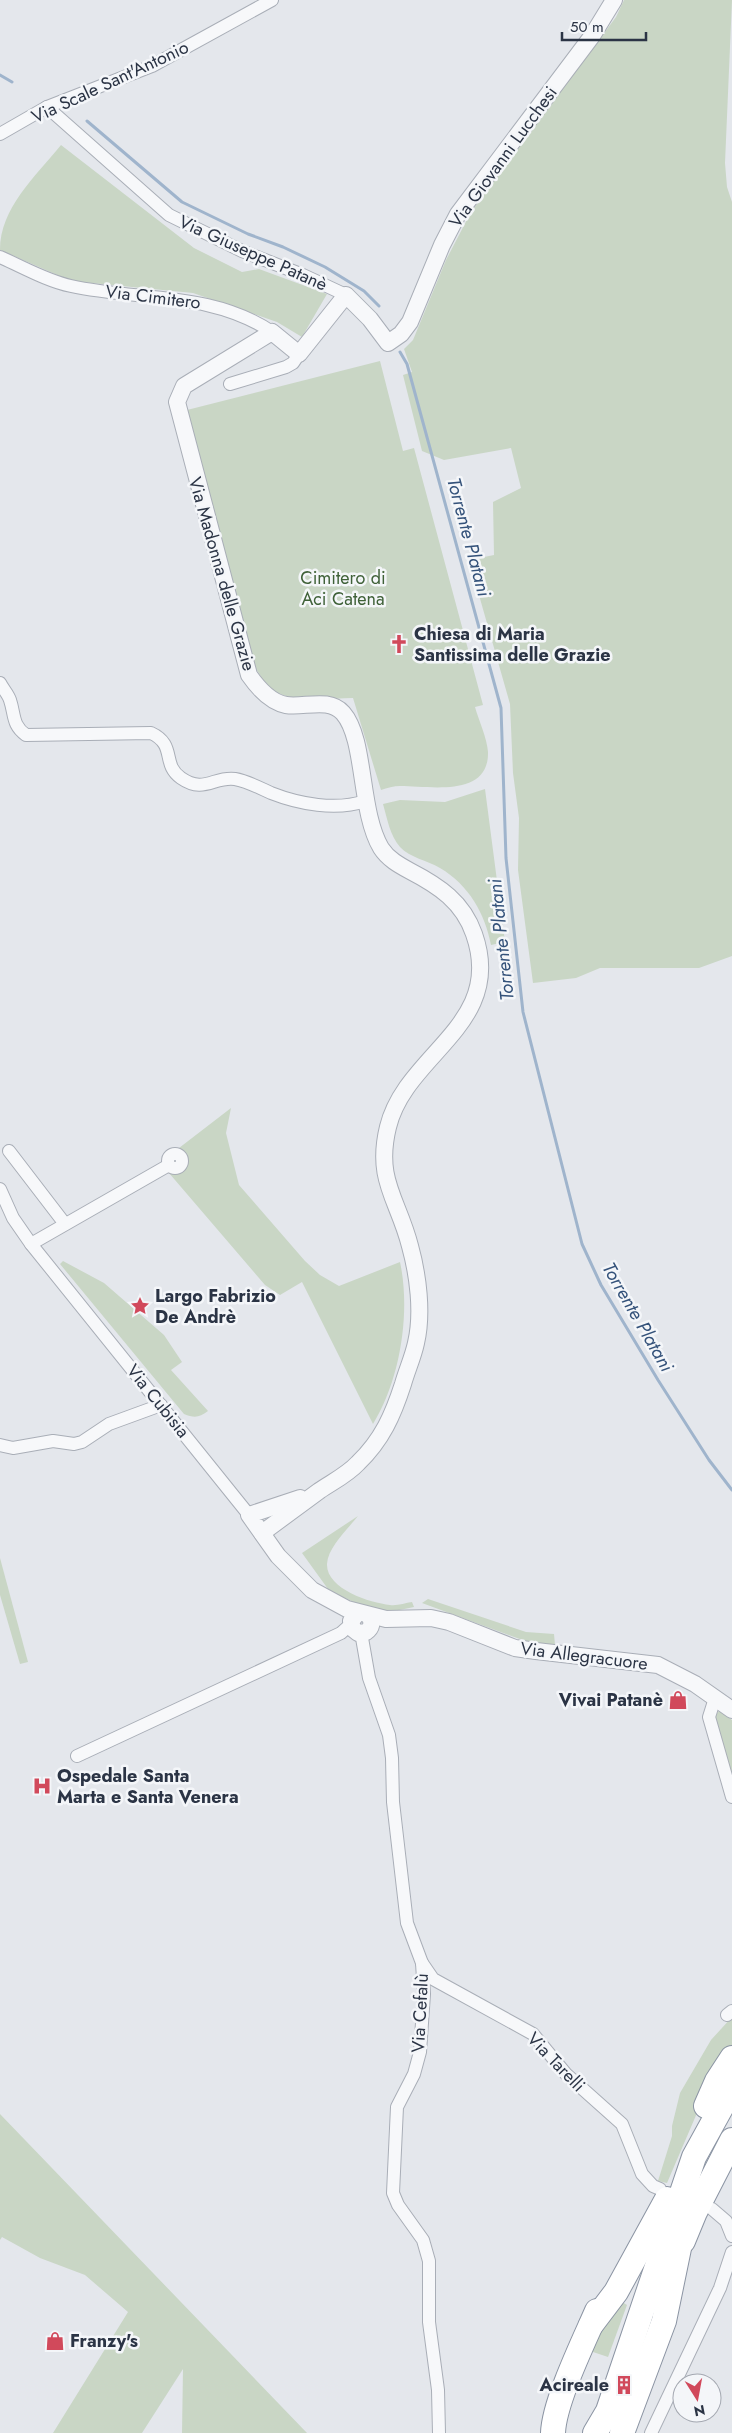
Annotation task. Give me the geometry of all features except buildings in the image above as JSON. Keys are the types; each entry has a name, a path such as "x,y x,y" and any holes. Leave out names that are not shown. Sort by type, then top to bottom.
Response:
{"highway":[{"path":"605,2433 660,2283 665,2207 717,2081 732,2058"},
{"path":"694,2157 717,2092 732,2068"},
{"path":"553,2433 558,2410 591,2325 634,2237 644,2221 665,2207 732,2088"},
{"path":"593,2433 608,2411 687,2213 699,2176 720,2128 732,2107"},
{"path":"668,2258 695,2212 732,2140"},
{"path":"633,2433 644,2414 661,2370 668,2339 671,2282 665,2207"},
{"path":"612,2433 671,2282"},
{"path":"622,2433 656,2347 664,2321 671,2282"}],"street":[{"name":"Via Scale Sant'Antonio","path":"0,134 47,107 152,66 272,0"},
{"name":"Via Giovanni Lucchesi","path":"388,343 401,334 410,322 442,245 458,214 592,36 614,0"},
{"name":"Via Giuseppe Patanè","path":"47,107 169,215 242,251 303,274 346,295 370,320 388,343"},
{"name":"Via Cimitero","path":"0,257 70,286 200,302 256,321 299,354"},
{"path":"230,384 286,367 293,363 346,295"},
{"name":"Via Madonna delle Grazie","path":"272,332 184,386 177,402 178,412 249,675 258,688 274,700 287,705 332,706 341,710 352,729 365,801 372,828 381,848 391,859 442,889 463,911 475,935 479,968 477,987 468,1014 401,1094 388,1125 383,1161 385,1178 411,1247 416,1274 419,1314 416,1344 392,1417 383,1433 357,1465 321,1490"},
{"path":"0,683 10,700 18,729 26,735 151,733 161,738 166,746 169,762 174,772 190,783 201,786 230,778 276,795 313,803 351,806 365,801"},
{"path":"9,1151 65,1224"},
{"path":"30,1244 169,1165"},
{"name":"Via Cubisia","path":"0,1189 13,1218 30,1244 249,1514 278,1556 312,1590 331,1602 359,1627"},
{"path":"0,1445 13,1448 53,1441 74,1444 82,1442 109,1424 161,1405"},
{"path":"249,1514 283,1505 321,1490"},
{"path":"262,1533 321,1490"},
{"name":"Via Allegracuore","path":"359,1627 398,1619 440,1620 515,1648 658,1665 675,1672 732,1710"},
{"path":"77,1756 359,1627"},
{"name":"Via Cefalù","path":"359,1627 369,1678 390,1735 393,1802 407,1923 422,1963 424,1994 420,2052 414,2074 397,2107 393,2193 398,2205 423,2240 429,2260 429,2322 438,2390 439,2433"},
{"path":"715,1698 709,1718 732,1797"},
{"name":"Via Tarelli","path":"422,1963 433,1979 534,2034 566,2074 622,2124 642,2174 665,2207"},
{"path":"712,2209 726,2220 732,2236"},
{"path":"651,2433 720,2288 732,2252"}],"green space":[{"path":"624,0 732,0 725,163 727,187 732,202 732,956 699,968 600,968 576,978 533,983 518,870 519,818 513,773 510,704 469,560 494,555 493,502 521,488 511,448 444,460 422,451 403,375 412,372 404,349 413,340 446,260 471,212 616,17"},
{"path":"61,145 194,248 242,272 259,269 327,294 302,337 277,322 193,293 71,281 0,250 6,220 12,207 30,181"},
{"name":"Cimitero di Aci Catena","path":"380,361 403,451 414,448 483,705 475,707 485,735 488,752 486,767 479,777 469,783 456,786 398,786 381,790 353,698 301,699 291,697 273,690 263,680 256,669 187,410"},
{"path":"485,789 505,942 491,945 485,922 474,901 450,875 435,865 409,854 400,847 391,832 383,804 400,800 445,802"},
{"path":"231,1108 226,1133 239,1185 305,1261 320,1275 339,1286 400,1262 404,1303 401,1346 390,1387 373,1424 302,1282 280,1295 265,1285 169,1173 179,1172 188,1164 186,1153 179,1148"},
{"path":"63,1261 104,1283 164,1335 182,1362 171,1370 208,1411 196,1417 184,1414 60,1264"},
{"path":"358,1516 331,1551 327,1564 329,1573 341,1587 361,1598 390,1605 412,1602 414,1607 390,1612 374,1611 338,1595 328,1589 302,1553"},
{"path":"0,1558 28,1662 20,1664 0,1595"},
{"path":"428,1599 526,1632 554,1634 555,1645 528,1642 422,1603"},
{"path":"719,1711 732,1720 732,1786 712,1719"},
{"path":"732,2017 732,2051 709,2085 667,2183 658,2181 672,2136 672,2126 680,2093 711,2040"},
{"path":"0,2114 307,2433 182,2433 183,2369 142,2433 53,2433 128,2312 85,2275 40,2258 2,2237 0,2240"},
{"path":"622,2302 627,2305 608,2357 587,2350"}],"waterway":[{"name":"Torrente Platani","path":"0,75 12,82"},
{"name":"Torrente Platani","path":"87,121 182,202 248,234 283,247 325,267 364,291 379,306"},
{"name":"Torrente Platani","path":"400,352 407,364 501,708 506,858 523,1012 582,1244 601,1285 658,1380 709,1460 732,1490"}],"place":[{"name":"Chiesa di Maria Santissima delle Grazie","path":"399,644"},
{"name":"Largo Fabrizio De Andrè","path":"140,1306"},
{"name":"Vivai Patanè","path":"678,1700"},
{"name":"Ospedale Santa Marta e Santa Venera","path":"42,1786"},
{"name":"Franzy's","path":"55,2341"},
{"name":"Acireale","path":"624,2385"}]}
